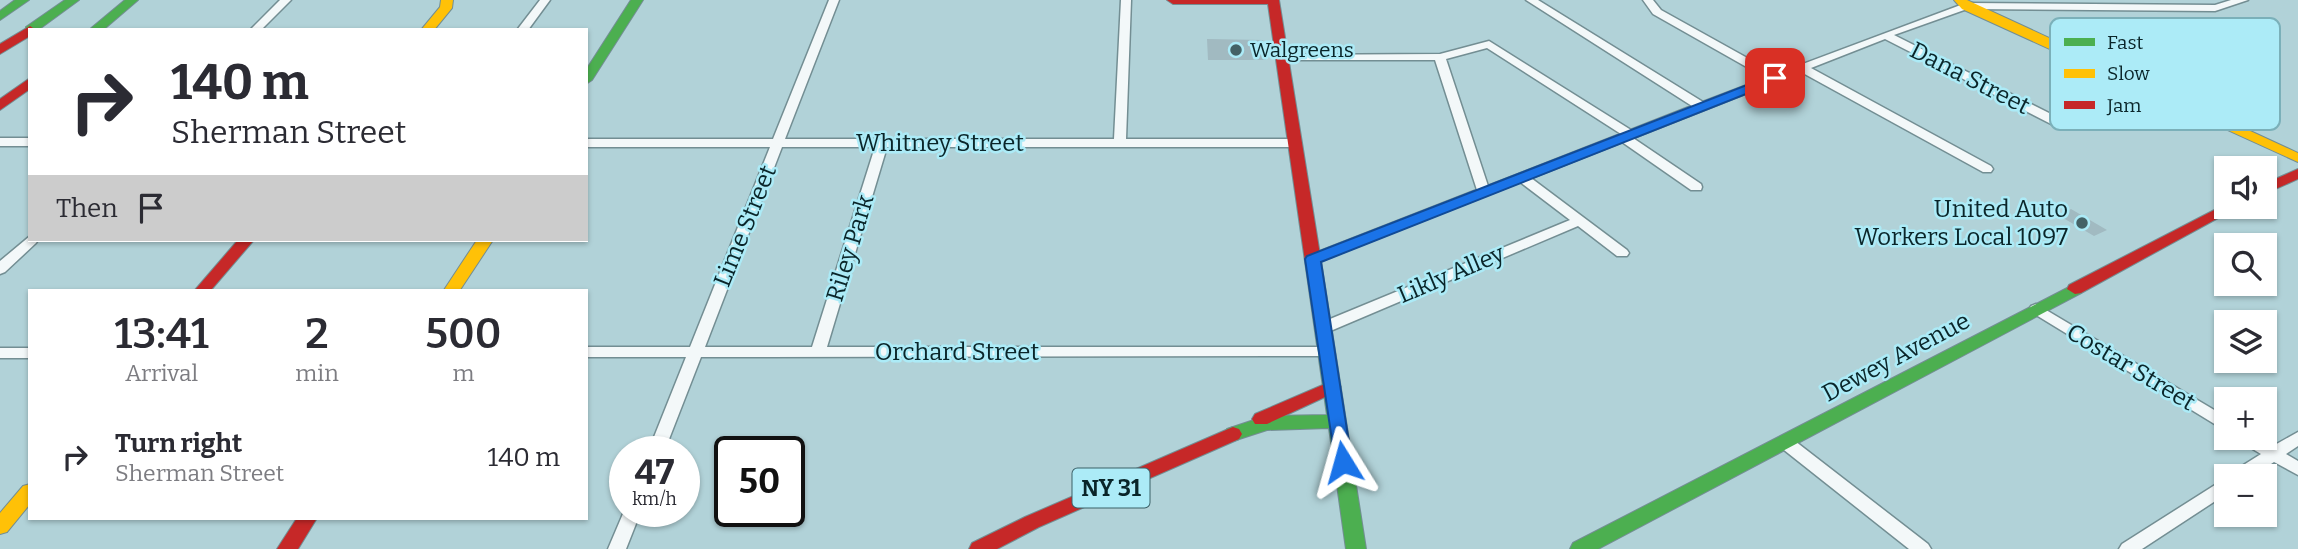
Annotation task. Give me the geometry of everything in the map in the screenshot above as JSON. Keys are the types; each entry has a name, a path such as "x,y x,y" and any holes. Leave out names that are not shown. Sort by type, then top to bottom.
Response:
{"main road":[{"path":"0,16 23,0"},
{"path":"33,28 73,0"},
{"path":"97,28 132,0"},
{"path":"429,28 446,8 447,0"},
{"path":"588,77 637,0"},
{"path":"1173,0 1273,0 1356,549"},
{"path":"1963,3 2050,43"},
{"path":"0,50 28,31"},
{"path":"0,106 28,84"},
{"path":"2237,130 2298,158"},
{"path":"2277,184 2298,173"},
{"name":"Dewey Avenue","path":"1580,549 2214,216"},
{"path":"204,289 244,242"},
{"path":"453,289 484,242"},
{"name":"NY 31","path":"979,549 1032,522 1244,429 1281,408 1332,387"},
{"name":"NY 31","path":"1244,429 1283,421 1337,421"},
{"path":"0,526 28,493"},
{"path":"287,549 306,520"}],"street":[{"path":"257,28 286,0"},
{"path":"524,28 545,0"},
{"name":"Lime Street","path":"662,436 834,0"},
{"path":"1120,143 1126,0"},
{"path":"1531,0 1702,107"},
{"path":"1648,0 1657,12 1775,78"},
{"path":"1313,259 1963,3 2215,8 2243,0"},
{"name":"Dana Street","path":"1885,35 2050,118"},
{"path":"1281,57 1440,57 1483,44 1494,45 1696,187"},
{"path":"1440,57 1484,192"},
{"path":"1803,68 1987,169"},
{"path":"0,142 28,142"},
{"name":"Whitney Street","path":"588,143 1294,143"},
{"name":"Riley Park","path":"818,352 882,143"},
{"path":"1521,177 1622,253"},
{"name":"Likly Alley","path":"1323,328 1579,221"},
{"path":"0,269 29,242"},
{"name":"Costar Street","path":"2036,309 2214,418"},
{"name":"Orchard Street","path":"588,352 1327,352"},
{"path":"0,353 28,353"},
{"path":"2259,464 2298,438"},
{"path":"1785,442 1922,549"},
{"path":"2267,450 2298,469"},
{"path":"2128,549 2214,493"},
{"path":"617,549 626,527"}],"building":[{"name":"Walgreens","path":"1207,39 1263,40 1266,60 1208,60"},
{"name":"United Auto Workers Local 1097","path":"2071,209 2107,230 2094,236 2058,215"}],"traffic: fast":[{"path":"0,16 23,0"},
{"path":"33,28 73,0"},
{"path":"97,28 132,0"},
{"path":"588,77 637,0"},
{"path":"1233,434 1266,423 1337,421 1313,261"},
{"path":"1580,549 2075,289"},
{"path":"1337,421 1356,549"}],"traffic: slow":[{"path":"429,28 446,8 447,0"},
{"path":"1960,0 1966,6 2050,44"},
{"path":"2237,130 2298,158"},
{"path":"453,289 484,242"},
{"path":"0,526 28,493"}],"traffic: jam":[{"path":"1173,0 1273,0"},
{"path":"1273,0 1313,261"},
{"path":"0,50 28,31"},
{"path":"0,106 28,84"},
{"path":"2277,184 2298,173"},
{"path":"2075,289 2214,216"},
{"path":"204,289 244,242"},
{"path":"1261,419 1332,387"},
{"path":"979,549 1032,522 1233,434"},
{"path":"287,549 306,520"}],"place":[{"name":"Walgreens","path":"1236,50"},
{"name":"United Auto Workers Local 1097","path":"2082,223"}],"route":[{"path":"1343,462 1313,259 1775,78"}]}
